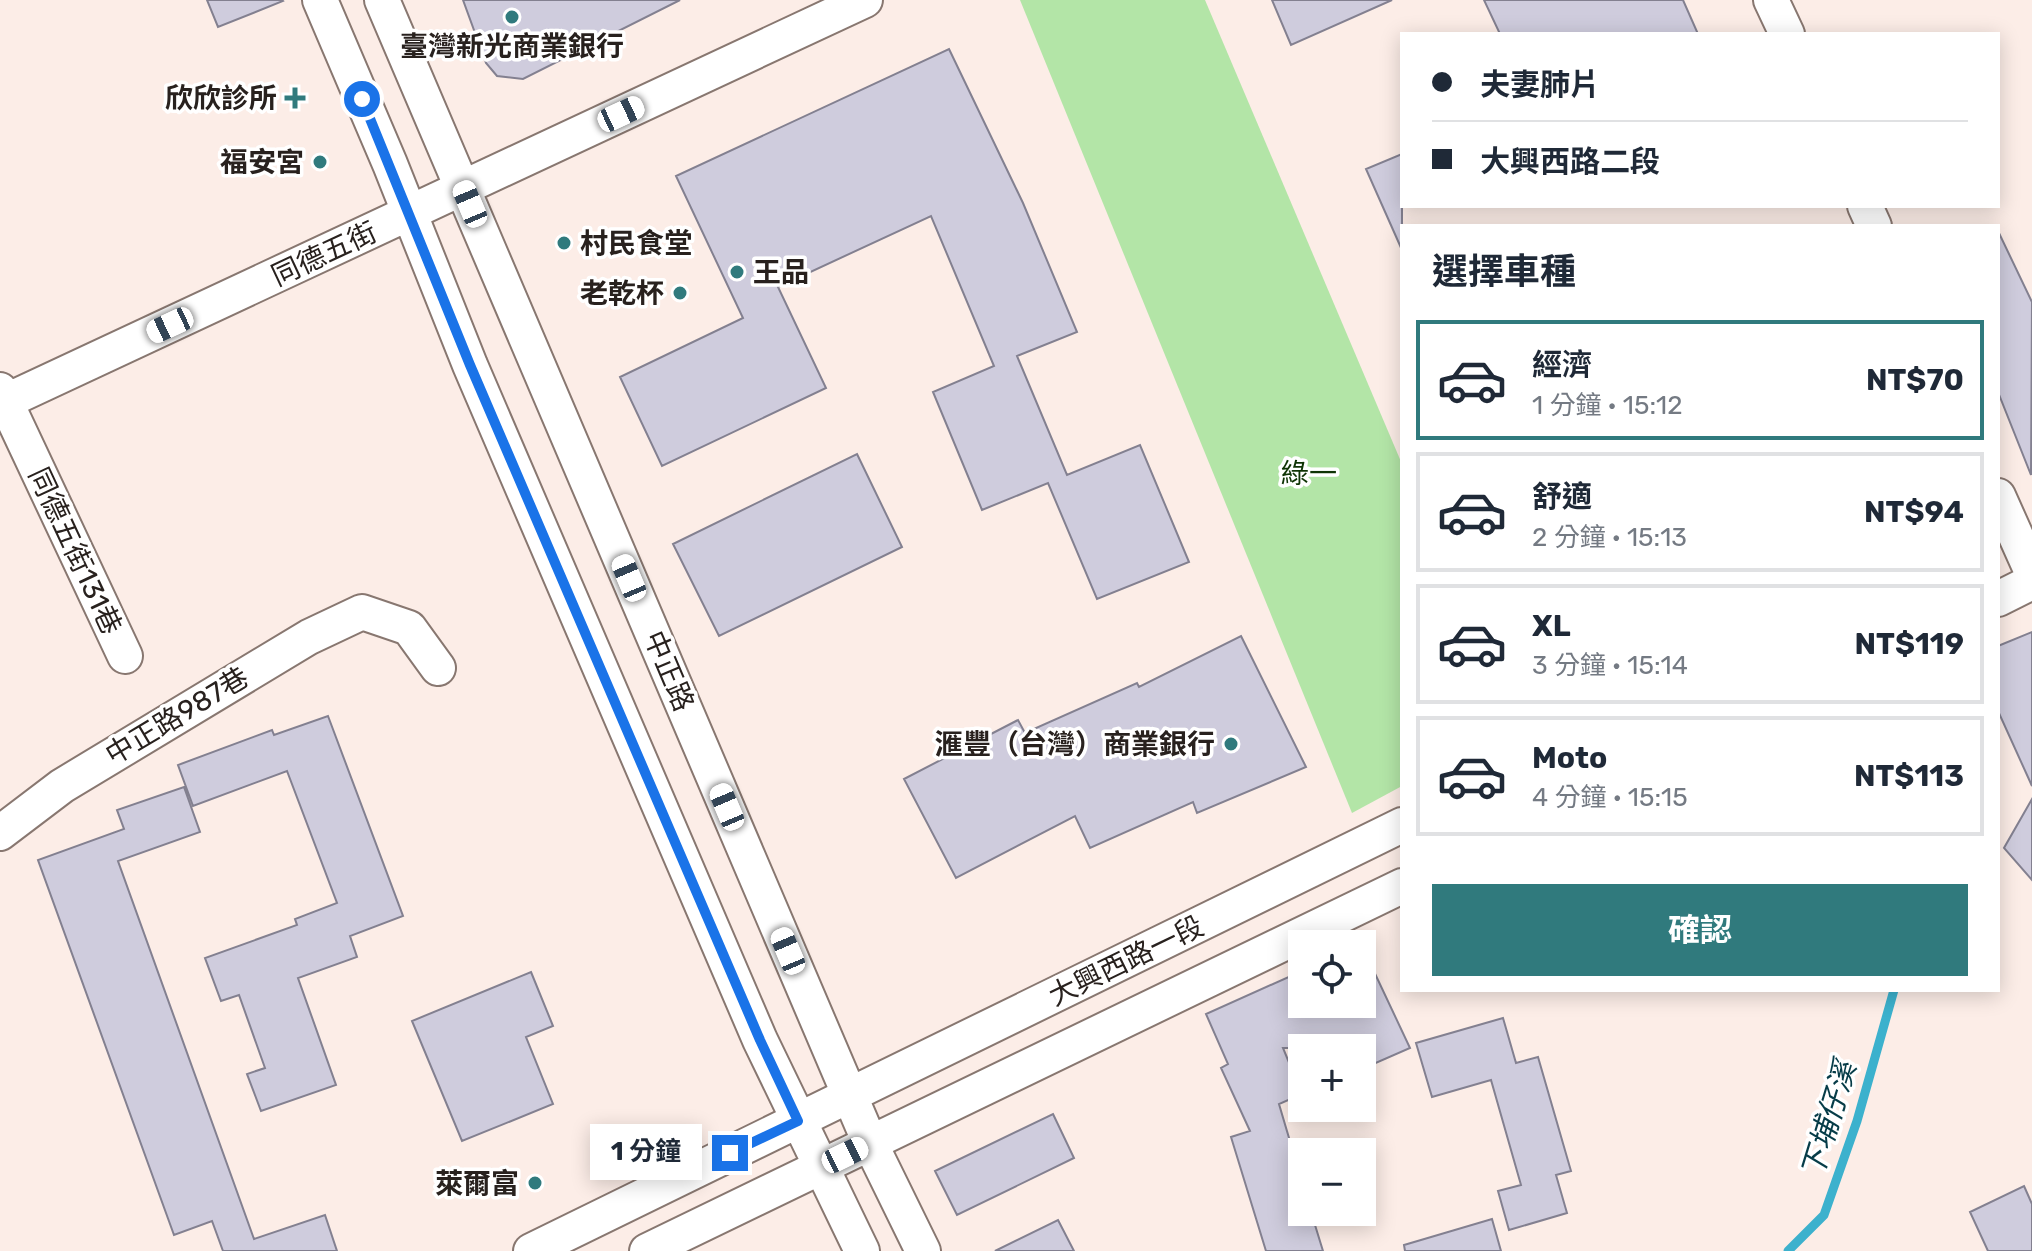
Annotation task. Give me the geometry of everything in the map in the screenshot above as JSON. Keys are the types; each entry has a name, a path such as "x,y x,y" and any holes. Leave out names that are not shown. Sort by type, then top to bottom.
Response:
{"street":[{"path":"320,0 483,394 760,1040 862,1251"},
{"name":"中正路","path":"382,0 870,1143 923,1251"},
{"name":"同德五街","path":"2,399 865,0"},
{"path":"1771,0 1786,32"},
{"name":"同德五街131巷","path":"2,399 125,656"},
{"path":"2000,500 2032,572"},
{"path":"2000,598 2032,582"},
{"name":"中正路987巷","path":"0,833 62,786 309,637 362,612 409,628 438,668"},
{"name":"大興西路一段","path":"531,1251 1400,826"},
{"name":"大興西路一段","path":"647,1251 1400,887"}],"green space":[{"name":"綠一","path":"1020,0 1205,0 1400,459 1400,787 1352,813"}],"building":[{"path":"207,0 282,0 283,1 218,27"},
{"path":"463,0 680,0 523,79 497,76 486,63"},
{"path":"1272,0 1392,0 1291,45"},
{"path":"1484,0 1683,0 1697,32 1499,32"},
{"path":"949,49 1023,203 1077,332 1017,356 1067,475 1140,445 1189,562 1097,599 1048,483 982,510 933,392 994,366 931,216 778,287 826,388 662,466 620,377 743,318 676,176"},
{"path":"1400,155 1400,246 1366,169"},
{"path":"2000,235 2032,302 2031,475 2000,397"},
{"path":"857,454 902,547 719,636 673,544"},
{"path":"2032,632 2032,786 2000,715 2000,645"},
{"path":"1241,636 1306,767 1197,813 1193,802 1090,848 1075,816 956,878 904,779 1018,720 1025,733 1137,683 1139,687"},
{"path":"328,716 403,916 350,936 357,957 298,978 336,1085 261,1111 247,1074 265,1068 239,995 221,1001 205,958 297,925 295,919 337,903 287,771 193,806 178,765 272,730 274,735"},
{"path":"184,787 200,832 118,861 254,1239 325,1215 337,1251 223,1251 212,1221 174,1235 38,860 124,829 117,810"},
{"path":"2032,799 2032,880 2004,848"},
{"path":"531,972 553,1026 526,1037 553,1104 462,1141 412,1021"},
{"path":"1376,976 1410,1048 1376,1063 1376,1034 1288,1034 1288,1048 1283,1048 1288,1060 1288,1100 1279,1104 1289,1138 1288,1226 1315,1226 1323,1251 1266,1251 1231,1137 1250,1131 1221,1068 1228,1064 1206,1014 1288,977 1288,1018 1376,1018"},
{"path":"1503,1018 1516,1063 1538,1057 1571,1171 1556,1175 1567,1213 1509,1230 1498,1191 1521,1185 1491,1080 1432,1097 1416,1043"},
{"path":"1053,1114 1074,1158 957,1215 935,1171"},
{"path":"2024,1186 2032,1204 2032,1251 1988,1251 1970,1212"},
{"path":"1492,1219 1501,1251 1405,1251 1404,1245"},
{"path":"1058,1220 1074,1251 995,1251"}],"waterway":[{"name":"下埔仔溪","path":"1788,1251 1824,1215 1857,1121 1893,992"}],"place":[{"name":"臺灣新光商業銀行","path":"512,17"},
{"name":"欣欣診所","path":"295,98"},
{"name":"福安宮","path":"320,162"},
{"name":"村民食堂","path":"564,243"},
{"name":"王品","path":"737,272"},
{"name":"老乾杯","path":"680,293"},
{"name":"滙豐（台灣）商業銀行","path":"1231,744"},
{"name":"萊爾富","path":"535,1183"}],"route":[{"path":"362,99 470,365 760,1040 798,1121 730,1153"}]}
